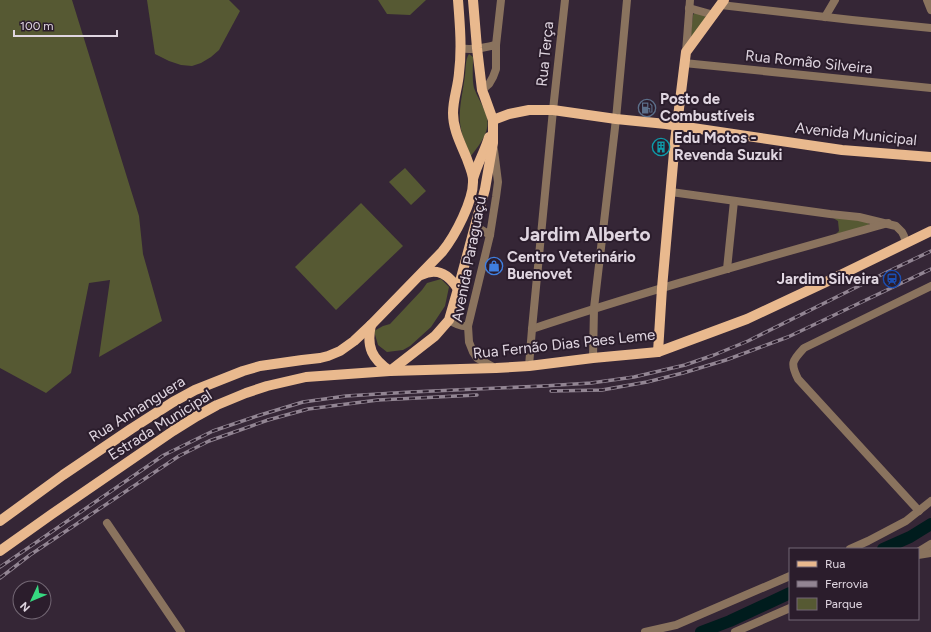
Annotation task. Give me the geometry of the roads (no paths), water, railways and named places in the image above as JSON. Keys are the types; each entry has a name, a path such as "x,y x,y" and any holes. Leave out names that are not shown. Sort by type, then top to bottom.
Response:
{"main road":[{"path":"458,0 461,48 459,75 453,104 453,118 456,132 473,180"},
{"path":"371,325 368,336 371,350 381,364 390,371 435,336 449,320 485,189 493,143 493,120 482,90 473,0"},
{"path":"658,352 675,141 686,52 722,2"},
{"name":"Avenida Municipal","path":"493,120 509,114 529,110 553,110 666,124 842,150 931,157"},
{"name":"Rua Anhanguera","path":"0,521 69,470 131,429 195,390 260,366 316,359 328,356 340,351 354,341 442,252 454,235 468,202 477,166 487,144 493,120"},
{"name":"Rua Fernão Dias Paes Leme","path":"390,371 530,366 592,358 658,352 747,319 931,231"},
{"path":"419,276 427,272 444,274 453,281 458,289"},
{"name":"Estrada Municipal","path":"0,551 173,430 217,405 267,386 306,377 390,371"},
{"path":"0,546 5,542 18,538"}],"street":[{"path":"482,90 488,84 496,69 496,45 501,0"},
{"name":"Rua Terça","path":"530,366 532,329 565,0"},
{"path":"592,358 594,308 616,119 627,0"},
{"path":"825,17 835,0"},
{"path":"927,0 931,10"},
{"path":"722,2 825,17 931,28"},
{"path":"686,52 690,4 714,15"},
{"path":"461,48 471,50 496,45"},
{"name":"Rua Romão Silveira","path":"684,63 931,88"},
{"name":"Avenida Paraguaçú","path":"493,143 498,182 490,235 468,326 469,342 477,358 496,368"},
{"path":"671,192 859,217 888,223 899,228 906,243"},
{"path":"727,269 734,201"},
{"path":"868,219 871,224 871,227 868,229"},
{"path":"532,329 594,308 888,223"},
{"path":"475,226 490,235"},
{"path":"918,512 798,379 793,369 793,362 804,348 931,286"},
{"path":"449,320 459,325 468,326"},
{"path":"852,548 906,521 931,501"},
{"path":"107,523 181,632"},
{"path":"919,551 931,544"},
{"path":"919,555 931,553"},
{"path":"645,632 676,625 789,576"},
{"path":"735,632 789,608"}],"waterway":[{"path":"885,548 910,537 931,524"},
{"path":"701,632 730,621 789,593"}],"railway":[{"path":"0,567 164,455 213,431 257,416 303,402 346,396 591,383 634,377 685,365 748,341 931,251"},
{"path":"551,391 602,390 647,382 726,360 788,337 931,269"},
{"path":"0,578 30,555 179,456 209,441 268,420 308,409 378,400 477,395"}],"place":[{"name":"Posto de Combustíveis","path":"647,108"},
{"name":"Edu Motos - Revenda Suzuki","path":"661,147"},
{"name":"Centro Veterinário Buenovet","path":"494,266"},
{"name":"Jardim Silveira","path":"892,279"}],"district":[{"name":"Jardim Alberto","path":"585,234"}]}
